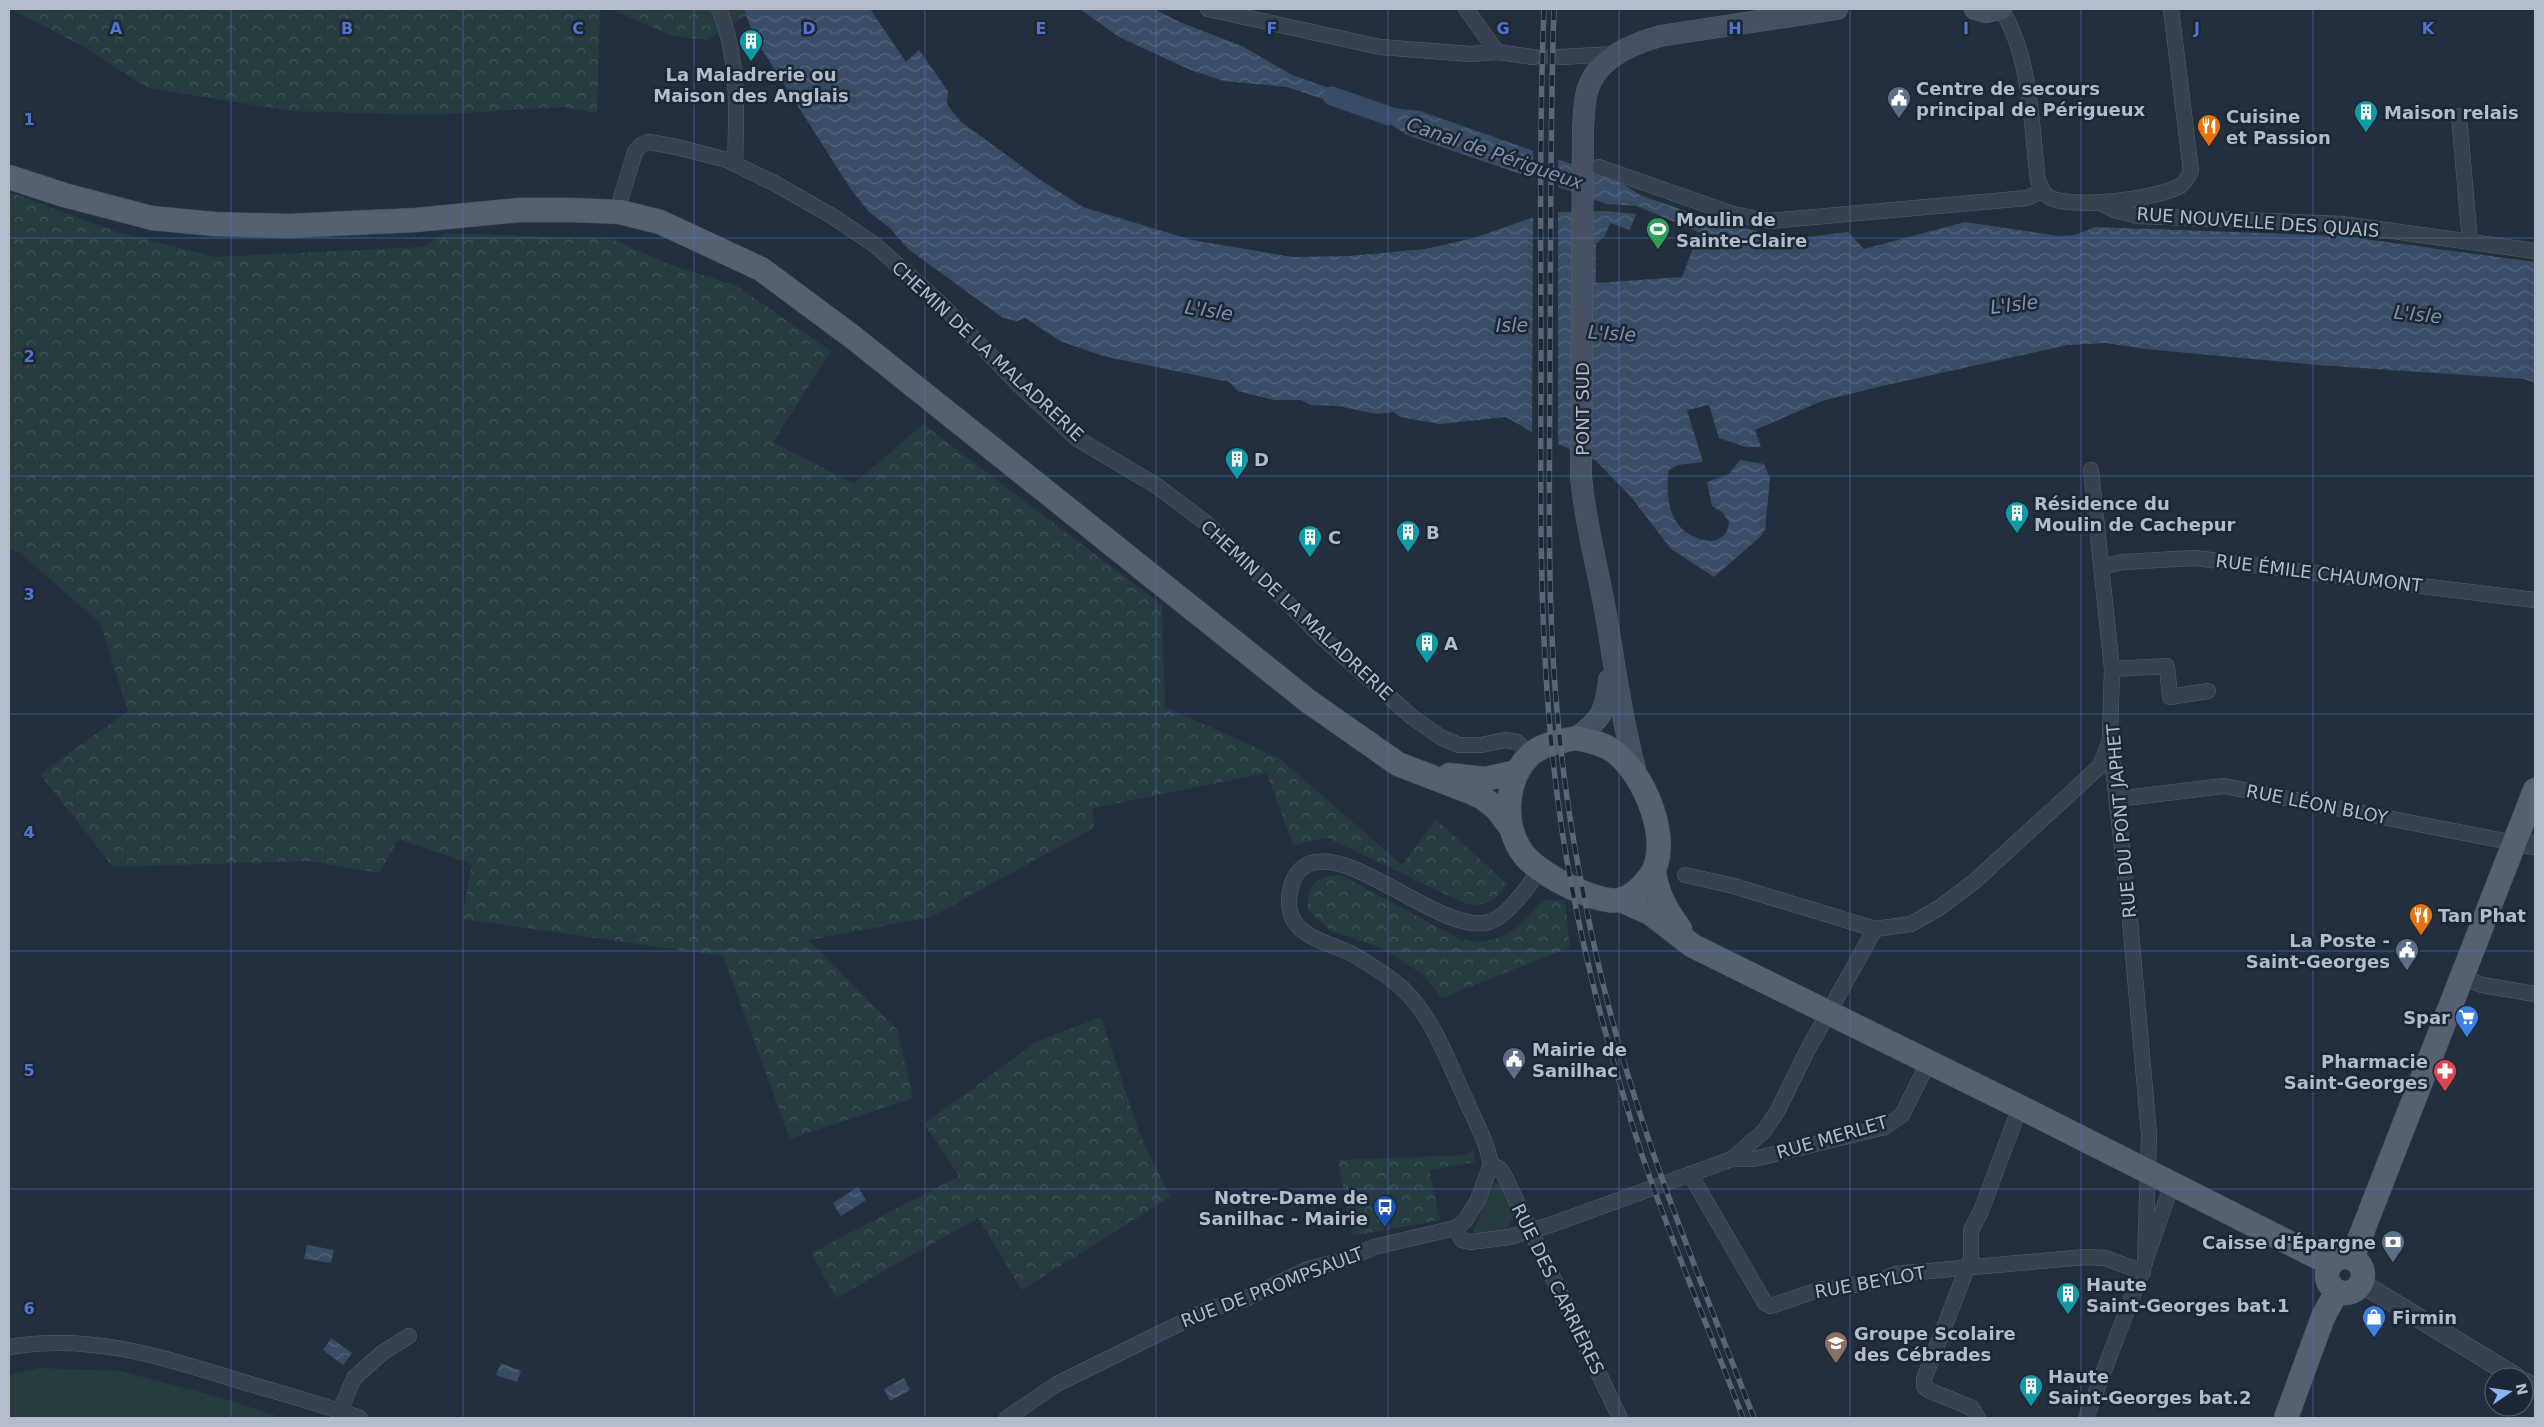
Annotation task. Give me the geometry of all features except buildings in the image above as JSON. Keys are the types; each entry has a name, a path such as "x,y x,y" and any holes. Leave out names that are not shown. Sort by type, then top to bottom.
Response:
{"main road":[{"path":"1615,54 1635,43 1660,36 1837,9"},
{"path":"1975,9 1986,12 2001,9"},
{"name":"PONT SUD","path":"1615,54 1590,83 1586,96 1583,127 1582,476 1588,533 1605,614 1623,723 1636,772"},
{"path":"9,177 64,195 152,218 214,224 288,226 416,220 519,210 620,212 660,222 762,269 854,338 1308,701 1398,764 1468,790 1496,808 1509,825 1524,854 1538,869 1592,895 1621,900 1650,913 1693,946 2172,1184 2341,1261 2361,1266 2363,1277 2361,1283 2354,1291 2337,1290 2329,1282 2328,1270 2341,1261 2462,977 2525,844 2535,790"},
{"name":"PONT SUD","path":"1576,738 1596,722 1605,708 1612,658"},
{"path":"1398,764 1469,779 1485,779 1524,764 1561,741 1576,738 1597,743 1613,751 1636,772 1650,805 1659,840 1654,871 1656,886 1667,912 1693,946"},
{"path":"1509,825 1509,796 1524,764"},
{"path":"1621,900 1641,889 1654,871"},
{"path":"2286,1418 2324,1317 2337,1290"}],"street":[{"path":"719,9 734,72 737,116 735,164"},
{"path":"1208,9 1380,47 1467,53 1497,52 1533,57"},
{"path":"1466,9 1497,52"},
{"path":"2001,9 2013,27 2023,66 2038,180 2042,191 2053,199 2100,203 2178,187 2185,182 2191,170 2172,9"},
{"path":"1560,57 1615,54"},
{"path":"2459,116 2470,242"},
{"name":"CHEMIN DE LA MALADRERIE","path":"620,212 621,198 635,152 641,145 649,142 677,146 735,164 782,187 875,245 941,304 1019,385 1076,438 1157,486 1206,523 1322,636 1412,717 1442,738 1459,745 1481,745 1505,740 1517,742 1524,764"},
{"path":"1599,167 1733,214 1770,221 2028,198 2042,191"},
{"name":"RUE NOUVELLE DES QUAIS","path":"2100,203 2114,210 2138,216 2343,224 2535,251"},
{"name":"RUE DU PONT JAPHET","path":"2091,470 2112,669 2110,740 2149,1134 2148,1172"},
{"name":"RUE ÉMILE CHAUMONT","path":"2102,567 2122,562 2195,558 2535,600"},
{"path":"2112,669 2167,666 2170,697 2208,692"},
{"path":"1685,876 1734,886 1876,929 1911,924 1939,908 1975,881 2100,766 2110,740"},
{"name":"RUE LÉON BLOY","path":"2117,799 2224,786 2525,844"},
{"path":"1538,869 1536,877 1510,908 1498,919 1483,924 1463,921 1397,891 1347,865 1328,861 1313,863 1302,868 1292,882 1289,900 1294,921 1310,935 1353,954 1406,991 1429,1024 1448,1062 1486,1145 1491,1164 1474,1207 1465,1221 1455,1228 1462,1240 1470,1242 1482,1242 1530,1232 1732,1159 1764,1131 1773,1118 1828,1012 1876,929"},
{"path":"2462,977 2482,985 2535,994"},
{"name":"RUE MERLET","path":"1732,1159 1754,1158 1885,1127 1902,1115 1928,1062"},
{"path":"1978,1418 1972,1408 1928,1390 1924,1386 1924,1379 1971,1258 1971,1230 1981,1211 2020,1107"},
{"name":"RUE DES CARRIÈRES","path":"1491,1164 1500,1169 1504,1176 1620,1418"},
{"path":"2144,1267 2148,1172"},
{"name":"RUE BEYLOT","path":"1690,1174 1765,1303 1771,1306 1818,1290 1875,1282 1896,1274 2086,1257 2105,1258 2144,1267"},
{"path":"2086,1418 2144,1267 2172,1184"},
{"name":"RUE DE PROMPSAULT","path":"1007,1418 1057,1384 1207,1310 1245,1299 1308,1269 1347,1259 1374,1246 1455,1228"},
{"path":"2361,1283 2500,1367"},
{"path":"340,1411 354,1378 382,1354 409,1336"},
{"path":"9,1347 61,1342 97,1344 150,1353 360,1418"}],"green space":[{"path":"11,9 600,9 597,113 563,107 428,115 291,111 148,88 82,46"},
{"path":"610,9 744,9 747,15 708,40 673,36"},
{"path":"9,192 114,231 215,257 422,247 446,233 612,239 671,265 737,286 831,351 773,442 854,484 923,424 1162,605 1165,707 1279,758 1402,865 1436,819 1507,884 1490,901 1473,905 1466,904 1328,838 1293,845 1267,773 1093,808 1094,828 931,917 809,940 897,1030 913,1098 790,1139 723,956 462,919 472,864 399,839 379,873 308,861 113,867 40,774 128,711 100,623 20,553 9,549"},
{"path":"1341,875 1461,940 1476,941 1499,938 1517,927 1543,900 1565,901 1570,947 1442,998 1422,974 1382,948 1331,931 1308,910 1309,894 1314,884 1324,878"},
{"path":"1101,1017 1139,1132 1170,1197 1022,1290 978,1218 836,1298 811,1253 959,1176 924,1124 1036,1042"},
{"path":"1474,1150 1475,1162 1429,1170 1440,1220 1353,1236 1338,1160 1465,1155"},
{"path":"1494,1182 1502,1185 1515,1212 1507,1230 1480,1235 1473,1232"},
{"path":"39,1368 120,1371 226,1399 283,1418 9,1418 9,1375"}],"water":[{"name":"Isle","path":"744,9 870,9 906,62 919,50 948,91 947,104 960,121 1039,179 1083,207 1192,240 1292,257 1349,256 1425,249 1474,238 1531,218 1560,212 1605,211 1636,214 1630,230 1610,223 1605,236 1596,244 1596,283 1682,277 1698,235 1703,234 1637,206 1607,204 1407,135 1384,120 1363,113 1366,101 1391,108 1420,111 1617,180 1640,195 1723,224 1757,231 1757,236 1799,238 1848,232 1864,249 1965,222 2059,236 2075,235 2095,227 2342,236 2535,262 2535,383 2524,379 2317,365 2145,349 2106,343 2068,345 1822,401 1755,430 1761,447 1746,447 1719,438 1709,405 1687,410 1703,462 1678,465 1669,470 1668,490 1671,511 1677,523 1690,535 1698,539 1715,540 1722,537 1727,531 1729,522 1722,512 1712,506 1707,482 1729,474 1740,460 1764,464 1770,478 1765,530 1760,537 1714,577 1671,549 1631,497 1595,460 1558,444 1532,446 1532,432 1506,417 1440,424 1400,417 1394,412 1376,414 1338,406 1311,405 1301,400 1274,400 1238,391 1229,382 1103,356 1060,341 1025,318 1017,321 1003,318 908,249 890,228 869,212 850,188 754,37"},
{"path":"1080,9 1154,9 1182,23 1242,46 1292,75 1357,98 1353,109 1287,87 1224,81 1188,69 1119,37"},
{"path":"858,1187 866,1200 841,1216 833,1203"},
{"path":"307,1245 334,1250 331,1263 304,1259"},
{"path":"331,1338 352,1353 343,1365 323,1350"},
{"path":"501,1363 521,1371 517,1382 496,1375"},
{"path":"904,1378 910,1390 890,1401 884,1389"}],"pier":[{"path":"1533,148 1558,158 1558,191 1533,181"},
{"path":"1558,210 1558,447 1532,448 1533,215"}],"waterway":[{"name":"Canal de Périgueux","path":"1332,96 1389,116"}],"tunnel":[{"path":"1533,57 1560,57"}],"railway":[{"path":"1544,9 1541,101 1542,576 1548,707 1554,773 1563,838 1589,967 1613,1061 1632,1124 1666,1221 1743,1418"},
{"path":"1554,9 1549,484 1551,620 1560,745 1582,885 1596,954 1619,1043 1635,1098 1672,1206 1754,1418"}],"place":[{"name":"La Maladrerie ou Maison des Anglais","path":"751,62"},
{"name":"Centre de secours principal de Périgueux","path":"1899,119"},
{"name":"Maison relais","path":"2366,133"},
{"name":"Cuisine et Passion","path":"2209,147"},
{"name":"Moulin de Sainte-Claire","path":"1658,250"},
{"name":"D","path":"1237,480"},
{"name":"Résidence du Moulin de Cachepur","path":"2017,534"},
{"name":"B","path":"1408,553"},
{"name":"C","path":"1310,558"},
{"name":"A","path":"1427,664"},
{"name":"Tan Phat","path":"2421,936"},
{"name":"La Poste - Saint-Georges","path":"2407,971"},
{"name":"Spar","path":"2467,1038"},
{"name":"Mairie de Sanilhac","path":"1514,1080"},
{"name":"Pharmacie Saint-Georges","path":"2445,1092"},
{"name":"Notre-Dame de Sanilhac - Mairie","path":"1385,1228"},
{"name":"Caisse d'Épargne","path":"2393,1263"},
{"name":"Haute Saint-Georges bat.1","path":"2068,1315"},
{"name":"Firmin","path":"2374,1338"},
{"name":"Groupe Scolaire des Cébrades","path":"1836,1364"},
{"name":"Haute Saint-Georges bat.2","path":"2031,1407"}],"water label":[{"name":"L'Isle","path":"2014,304"},
{"name":"L'Isle","path":"1209,310"},
{"name":"L'Isle","path":"2418,314"},
{"name":"L'Isle","path":"1612,333"}]}
